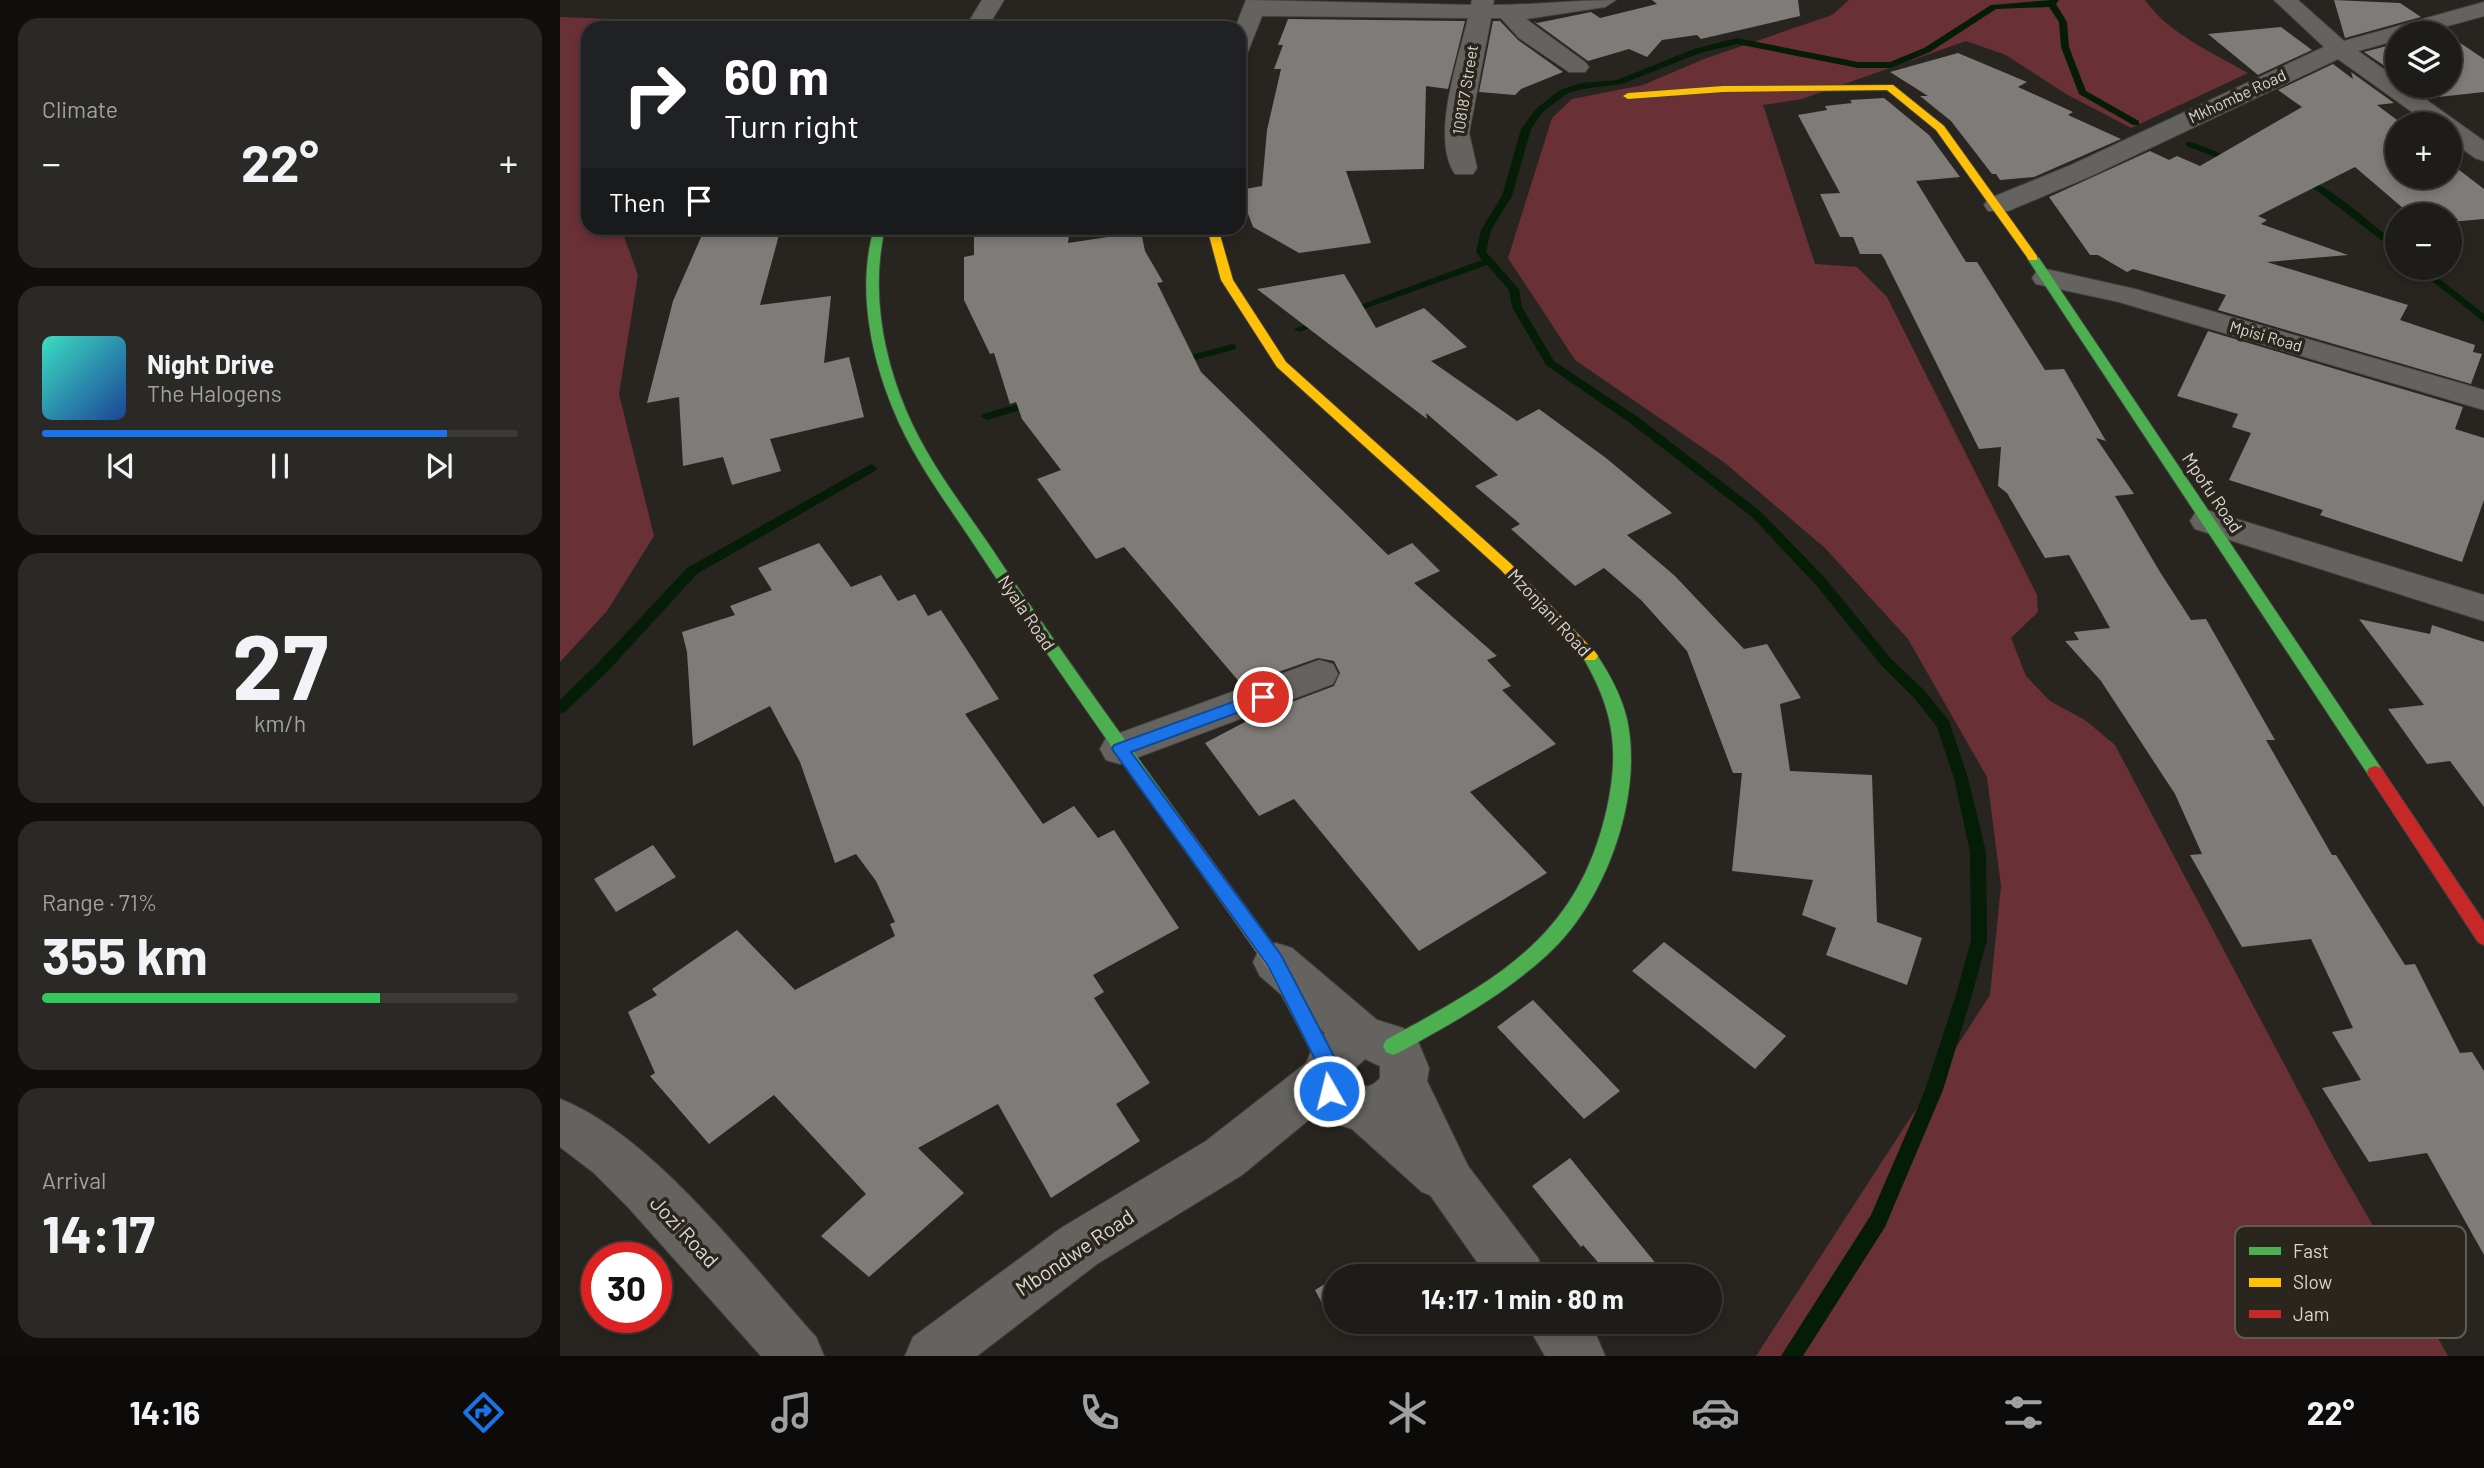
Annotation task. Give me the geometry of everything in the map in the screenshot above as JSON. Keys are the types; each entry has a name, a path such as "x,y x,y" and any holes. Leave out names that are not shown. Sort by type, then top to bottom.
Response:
{"street":[{"path":"980,21 993,0"},
{"path":"1246,30 1256,4 1482,6 1507,12 1560,9 1605,0"},
{"path":"2285,0 2340,49 2428,112"},
{"name":"108187 Street","path":"1464,168 1456,133 1473,39 1482,6"},
{"name":"Mkhombe Road","path":"1998,205 2080,171 2340,49 2484,9"},
{"path":"1507,12 1527,33 1577,67"},
{"name":"Mpofu Road","path":"1628,96 1723,89 1889,87 1940,128 1998,205 2484,937"},
{"path":"2462,137 2484,153"},
{"name":"Nyala Road","path":"877,235 872,252 872,308 892,391 943,487 1020,605 1120,749 1274,961 1361,1075 1450,1183 1509,1264"},
{"name":"Mzonjani Road","path":"1214,235 1227,280 1281,364 1506,567 1581,643 1606,679 1618,706 1625,754 1615,820 1600,871 1574,914 1552,940 1485,995 1361,1075"},
{"name":"Mpisi Road","path":"2046,278 2125,295 2484,400"},
{"path":"2207,521 2484,608"},
{"path":"1120,749 1319,674"},
{"name":"Mbondwe Road","path":"932,1356 1079,1247 1361,1075"},
{"name":"Jozi Road","path":"560,1122 590,1137 629,1172 797,1356"},
{"path":"1562,1334 1578,1356"}],"shaded area":[{"path":"1849,0 2145,0 2179,33 2248,73 2131,128 2066,94 2006,55 1966,41 1802,99 1763,105 1815,264 1857,267 1887,297 2037,595 2038,612 2011,638 2026,676 2050,701 2085,720 2115,745 2334,1158 2373,1226 2235,1226 2235,1338 2438,1338 2448,1356 1756,1356 1990,995 2001,886 1987,777 1908,639 1825,548 1725,463 1575,360 1508,258 1552,118 1572,99 1643,85 1704,59 1832,15"},
{"path":"560,17 666,21 581,21 581,235 624,235 638,275 619,394 654,536 607,611 560,662"}],"building":[{"path":"1652,0 1798,0 1800,16 1701,39 1697,35 1662,40 1647,57 1629,49 1588,61 1533,21 1537,23 1591,12 1600,18 1657,4"},
{"path":"2334,0 2400,3 2421,17 2407,21 2385,21 2385,27 2345,38"},
{"path":"1288,19 1465,21 1448,89 1426,86 1424,169 1346,171 1371,243 1299,253 1253,227 1246,208 1246,189 1262,186 1267,130 1281,69 1274,69 1283,45 1278,45"},
{"path":"1493,21 1500,21 1518,40 1563,72 1521,89 1515,95 1479,92"},
{"path":"2281,27 2312,50 2258,75 2208,34"},
{"path":"2462,44 2484,59 2484,92 2462,94"},
{"path":"2385,46 2385,66 2364,52"},
{"path":"1958,53 2027,82 2018,87 2073,112 2068,115 2121,139 2034,177 2000,180 1996,174 1992,174 1951,121 1920,96 1928,96 1890,72"},
{"path":"2333,64 2353,79 2351,72 2394,103 2377,105 2386,112 2385,189 2462,189 2462,172 2484,189 2484,219 2462,221 2462,203 2397,203 2355,167 2258,216 2267,220 2261,224 2348,255 2267,262 2408,305 2400,320 2475,345 2473,352 2482,354 2471,384 2218,310 2226,295 2133,269 2127,272 2098,255 2090,255 2049,197 2150,151 2169,160 2177,156 2200,166 2302,107 2278,90"},
{"path":"1884,98 1929,135 1960,177 1916,181 1966,262 1977,262 2045,370 2064,369 2106,441 2096,438 2134,494 2115,496 2160,572 2191,620 2206,619 2275,740 2266,740 2332,855 2336,855 2405,965 2415,964 2460,1053 2472,1052 2484,1071 2484,1255 2427,1153 2369,1162 2322,1088 2361,1080 2332,1032 2353,1028 2311,939 2242,947 2190,855 2202,854 2175,794 2101,681 2065,641 2079,640 2074,632 2110,628 2069,555 2045,558 2007,493 1998,486 2001,447 1979,449 1884,258 1881,254 1860,254 1853,237 1840,237 1820,194 1840,193 1798,115 1827,110 1825,106 1852,103 1850,100"},
{"path":"702,235 779,235 760,305 831,296 824,363 849,357 864,417 770,439 781,471 732,485 723,457 683,466 679,397 647,403 673,301"},
{"path":"974,235 1069,235 1068,243 1121,235 1142,235 1145,251 1163,282 1157,283 1201,372 1388,555 1412,543 1440,571 1414,583 1497,656 1487,660 1511,686 1502,690 1556,744 1470,792 1547,873 1419,951 1294,799 1259,816 1205,743 1262,713 1334,686 1340,673 1334,661 1318,658 1242,685 1124,547 1096,559 1037,479 1061,470 1022,419 1016,402 1010,404 994,353 990,354 964,300 964,257 974,255"},
{"path":"1344,274 1376,328 1424,308 1467,347 1431,361 1517,421 1539,409 1606,458 1672,513 1627,535 1675,576 1744,649 1767,644 1801,698 1780,704 1790,771 1872,775 1877,922 1922,938 1907,985 1826,955 1836,928 1802,915 1813,880 1732,871 1742,773 1733,773 1687,651 1641,600 1604,568 1575,586 1511,529 1520,524 1475,486 1498,475 1426,413 1427,419 1257,289"},
{"path":"2208,331 2463,407 2455,429 2484,438 2484,500 2462,562 2320,515 2323,510 2229,480 2251,433 2232,427 2238,414 2177,396"},
{"path":"819,543 851,587 881,575 898,601 915,594 928,616 941,610 999,699 965,714 1043,824 1074,806 1098,838 1114,830 1179,928 1093,975 1104,992 1094,998 1150,1083 1116,1104 1140,1141 1051,1198 998,1104 918,1148 964,1193 869,1277 821,1236 866,1194 774,1095 709,1144 650,1076 655,1073 628,1012 657,995 652,989 737,930 795,990 895,936 890,924 895,922 876,881 856,854 835,863 800,762 770,706 693,746 687,652 682,632 735,615 730,606 772,590 758,568"},
{"path":"2359,619 2430,634 2432,625 2484,642 2484,807 2450,761 2427,764 2388,709 2424,705"},
{"path":"653,845 676,877 616,912 594,879"},
{"path":"1664,942 1786,1036 1755,1069 1632,971"},
{"path":"1533,1000 1620,1091 1584,1119 1497,1027"},
{"path":"1570,1158 1656,1264 1600,1264 1583,1245 1581,1247 1532,1186"},
{"path":"1323,1285 1323,1305 1315,1290"}],"waterway":[{"path":"2052,4 2055,0"},
{"path":"1791,1356 1878,1221 1934,1090 1964,995 1979,940 1978,852 1961,778 1944,725 1920,695 1886,662 1821,582 1756,514 1634,420 1550,363 1517,307 1514,289 1481,252 1486,230 1507,196 1526,129 1540,110 1563,92 1581,86 1619,82 1697,51 1737,41 1858,65 1891,65 1927,50 1994,7 2052,4"},
{"path":"2052,4 2063,22 2065,47 2082,92 2136,123"},
{"path":"2189,144 2237,162"},
{"path":"2300,179 2319,188 2385,240"},
{"path":"1346,312 1488,261"},
{"path":"2435,280 2484,319"},
{"path":"1299,329 1324,320"},
{"path":"1177,362 1232,347"},
{"path":"987,416 1036,402"},
{"path":"560,708 604,666 692,571 871,468"}],"traffic: fast":[{"path":"878,235 872,268 876,330 892,390 908,429 940,484 1076,685 1180,830"},
{"path":"2033,258 2375,772"},
{"path":"1393,1046 1474,1000 1542,949 1569,919 1592,883 1608,842 1619,792 1622,754 1615,705 1590,656"}],"traffic: slow":[{"path":"1628,96 1723,89 1889,87 1940,128 2033,258"},
{"path":"1214,235 1227,280 1281,364 1506,567 1590,656"},
{"path":"1180,830 1274,961 1328,1064"}],"traffic: jam":[{"path":"2375,772 2484,937"}],"route":[{"path":"1263,697 1120,749 1274,961 1328,1064 1325,1077 1329,1091"}]}
